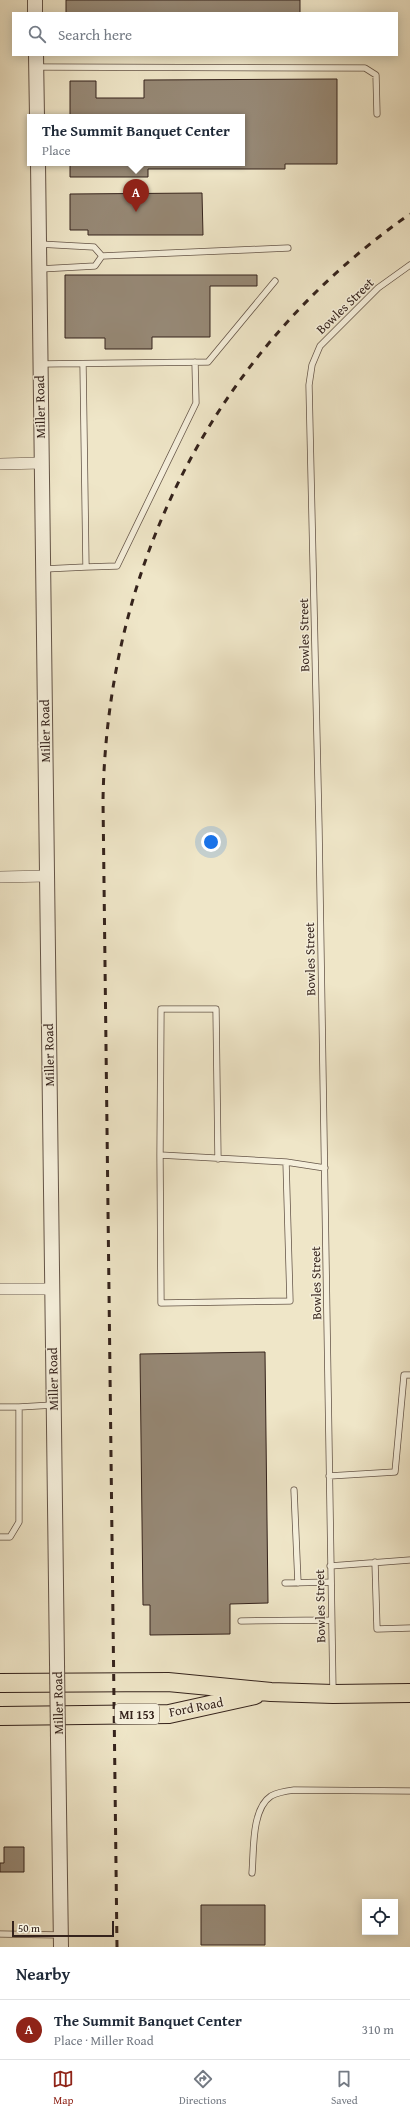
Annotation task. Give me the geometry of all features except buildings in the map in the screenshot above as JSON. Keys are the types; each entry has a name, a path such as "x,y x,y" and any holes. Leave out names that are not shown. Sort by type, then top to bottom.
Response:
{"main road":[{"name":"Ford Road","path":"0,1684 168,1682 271,1692 333,1694 410,1693"},
{"name":"Ford Road","path":"0,1716 169,1714 271,1692"}],"street":[{"path":"35,0 35,12"},
{"path":"36,61 37,114"},
{"name":"Miller Road","path":"38,166 61,1941"},
{"path":"0,464 41,463"},
{"path":"0,877 47,876"},
{"path":"0,1289 52,1289"}],"lane":[{"path":"36,61 365,68 376,75 377,114"},
{"path":"39,244 94,247 102,256"},
{"path":"102,256 288,248"},
{"path":"39,269 95,266 102,256"},
{"name":"Bowles Street","path":"333,1694 325,1168 309,385 312,365 320,346 378,288 410,265"},
{"path":"40,364 208,362 275,281"},
{"path":"43,569 117,566 196,403 195,362"},
{"path":"83,364 86,567"},
{"path":"218,1159 216,1009 161,1009 161,1303 290,1301 286,1162"},
{"path":"160,1155 286,1162 325,1168"},
{"path":"329,1476 395,1472 404,1375 410,1375"},
{"path":"0,1407 54,1405"},
{"path":"0,1537 10,1537 19,1522 19,1407"},
{"path":"294,1490 298,1583"},
{"path":"330,1566 410,1560"},
{"path":"375,1562 377,1629 410,1628"},
{"path":"285,1583 331,1582"},
{"path":"241,1621 331,1620"},
{"path":"252,1873 257,1818 263,1803 271,1796 280,1792 294,1790 410,1791"},
{"path":"0,1934 61,1941"}],"railway":[{"path":"117,1947 103,800 109,713 125,628 150,547 185,470 228,397 280,330 341,269 410,214"}],"place":[{"name":"The Summit Banquet Center","path":"136,212"}]}
